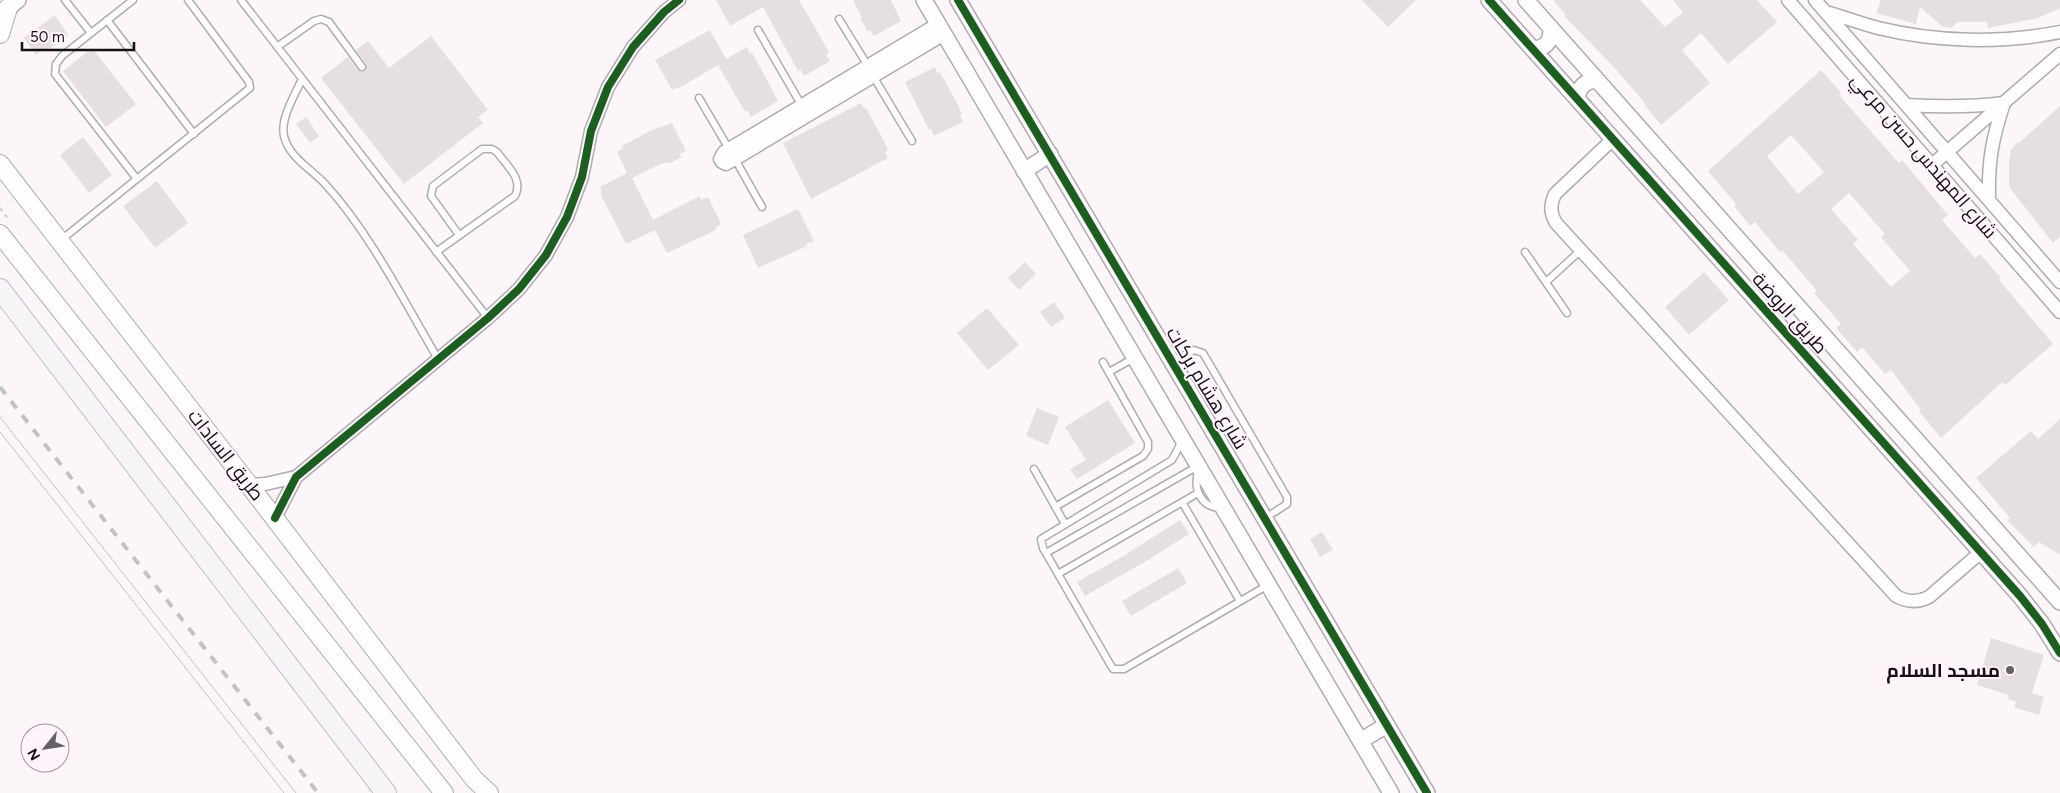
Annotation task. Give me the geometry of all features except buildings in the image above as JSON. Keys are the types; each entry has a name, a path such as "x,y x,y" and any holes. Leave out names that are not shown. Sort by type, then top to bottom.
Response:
{"main road":[{"path":"0,34 9,8"},
{"name":"طريق السادات","path":"0,164 275,518 474,786 489,793"},
{"name":"طريق السادات","path":"6,229 444,793"},
{"path":"0,289 386,793"}],"street":[{"path":"249,485 281,482 296,477 488,318 520,289 546,255 567,218 582,177 591,131 608,87 633,47 664,12 679,0"},
{"path":"924,0 1391,793"},
{"name":"شارع هشام بركات","path":"958,0 1427,793"},
{"name":"طريق الروضة","path":"1489,0 1980,552 2042,624 2060,653"},
{"name":"طريق الروضة","path":"1526,0 2060,602"},
{"name":"شارع المهندس حسن مرعي","path":"1788,0 2060,312"},
{"name":"شارع المهندس حسن مرعي","path":"1816,0 2059,280"},
{"path":"1826,12 1878,28 1932,38 1986,40 2041,36 2060,32"},
{"path":"732,154 941,29"},
{"path":"1533,49 1547,45 1551,38 1551,29"},
{"path":"1932,165 2060,54"},
{"path":"732,154 802,106 870,71"},
{"path":"1577,99 1578,91 1582,85 1589,81 1597,80"},
{"path":"1906,105 1947,107 2004,103"},
{"path":"1989,200 1988,166 1992,142 2004,103"},
{"path":"1613,138 1559,190 1552,200 1551,212 1556,223 1896,596 1909,601 1923,600 1929,597 1980,552"},
{"path":"1024,171 1050,154"},
{"path":"275,518 296,477"},
{"path":"1360,741 1387,725"}],"lane":[{"path":"65,0 91,33"},
{"path":"133,0 62,56 56,64 55,74 137,179"},
{"path":"60,241 248,90 251,85 188,0"},
{"path":"240,0 488,318"},
{"path":"277,47 317,19 325,20 362,67"},
{"path":"839,19 912,141"},
{"path":"107,20 194,134"},
{"path":"758,30 802,106"},
{"path":"302,79 284,123 284,136 289,149 326,185 362,232 438,359"},
{"path":"699,98 762,207"},
{"path":"436,252 515,196 518,190 517,179 497,152 492,149 482,149 433,186 431,191 434,201 459,235"},
{"path":"1546,282 1581,250"},
{"path":"1525,252 1567,313"},
{"path":"1172,362 1194,350 1203,353 1287,496 1287,504 1265,518"},
{"path":"1109,372 1134,358"},
{"path":"1055,507 1143,456 1148,449 1148,442 1103,362"},
{"path":"1183,440 1172,460 1041,539 1046,553 1113,669 1124,669 1268,585"},
{"path":"1199,467 1196,485 1198,493 1208,506 1223,508"},
{"path":"1046,553 1199,467"},
{"path":"1034,469 1065,524"},
{"path":"1058,574 1198,493"},
{"path":"1182,502 1240,601"}],"path":[{"path":"0,208 6,229"}],"tram line":[{"path":"0,417 296,793"},
{"path":"0,432 284,793"}],"railway":[{"path":"0,387 318,793"}],"cycle path":[{"path":"275,518 296,477 488,318 519,289 546,255 567,217 582,177 591,131 608,87 633,47 664,12 679,0"},
{"path":"958,0 1427,793"},
{"path":"1489,0 2020,596 2042,624 2060,653"}],"place":[{"name":"مسجد السلام","path":"2010,670"}]}
